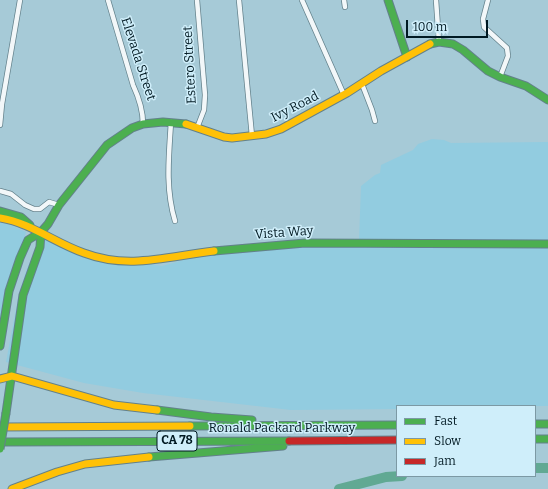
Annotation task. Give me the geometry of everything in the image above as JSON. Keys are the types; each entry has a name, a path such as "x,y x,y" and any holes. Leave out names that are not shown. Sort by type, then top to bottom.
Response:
{"main road":[{"path":"388,0 407,57"},
{"name":"Ivy Road","path":"41,232 48,224 59,206 107,145 132,128 144,124 171,122 183,123 224,137 232,138 266,134 281,129 344,95 429,44 439,42"},
{"path":"439,42 453,44 463,50 488,71 526,86 548,100"},
{"name":"Vista Way","path":"0,211 24,218 30,226"},
{"name":"Vista Way","path":"0,218 30,226 71,248 94,257 133,263 200,253 278,244 548,244"},
{"path":"0,346 9,290 17,264 28,240 41,232"},
{"path":"0,449 23,295 40,247 41,232"},
{"path":"0,379 12,376 109,404 126,407 211,417 338,425"},
{"path":"536,424 548,424"},
{"name":"Ronald Packard Parkway","path":"0,427 396,425"},
{"path":"536,439 548,439"},
{"path":"12,489 57,472 85,464 104,461 354,440"},
{"name":"Ronald Packard Parkway","path":"0,442 396,440"}],"street":[{"path":"0,125 2,104 20,0"},
{"name":"Elevada Street","path":"108,0 133,85 139,97 143,112 144,124"},
{"name":"Estero Street","path":"197,0 205,95 204,110 197,128"},
{"path":"239,0 252,136"},
{"path":"302,0 344,95"},
{"path":"344,0 345,7"},
{"path":"436,0 439,42"},
{"path":"488,0 483,19 484,27 507,48 508,56 500,77"},
{"path":"362,84 375,120"},
{"path":"171,122 168,179 171,209 175,221"},
{"path":"0,191 11,194 25,205 37,210 50,202 59,206"}],"shaded area":[{"path":"432,139 444,140 451,143 548,142 548,243 359,241 361,186 380,173 381,165 413,150 418,144"},
{"path":"0,223 8,224 26,232 2,312 0,326"},
{"path":"46,229 62,242 84,253 162,266 224,249 245,246 548,244 548,406 396,405 396,409 291,410 143,393 84,383 6,362 19,293 27,268"}],"waterway":[{"path":"536,468 548,468"},
{"path":"339,489 386,477 396,476"}],"traffic: fast":[{"path":"388,0 407,57"},
{"path":"430,44 439,42 453,44 463,50 488,71 526,86 548,100"},
{"path":"0,346 9,291 20,258 28,240 41,232 48,224 59,205 107,145 132,128 143,124 163,122 186,124"},
{"path":"0,211 21,217 30,225"},
{"path":"6,413 23,295 40,247 41,232"},
{"path":"214,251 305,243 548,244"},
{"path":"157,410 211,417 252,420"},
{"path":"0,449 6,413"},
{"path":"536,424 548,424"},
{"path":"190,426 396,425"},
{"path":"536,439 548,439"},
{"path":"0,442 289,441"},
{"path":"149,457 283,446"}],"traffic: slow":[{"path":"186,124 224,137 232,138 266,134 281,129 347,93 381,71 430,44"},
{"path":"0,218 22,224 73,249 101,258 117,261 149,260 214,251"},
{"path":"0,379 12,376 114,405 157,410"},
{"path":"0,427 190,426"},
{"path":"12,489 57,472 85,464 149,457"}],"traffic: jam":[{"path":"289,441 396,440"}]}
